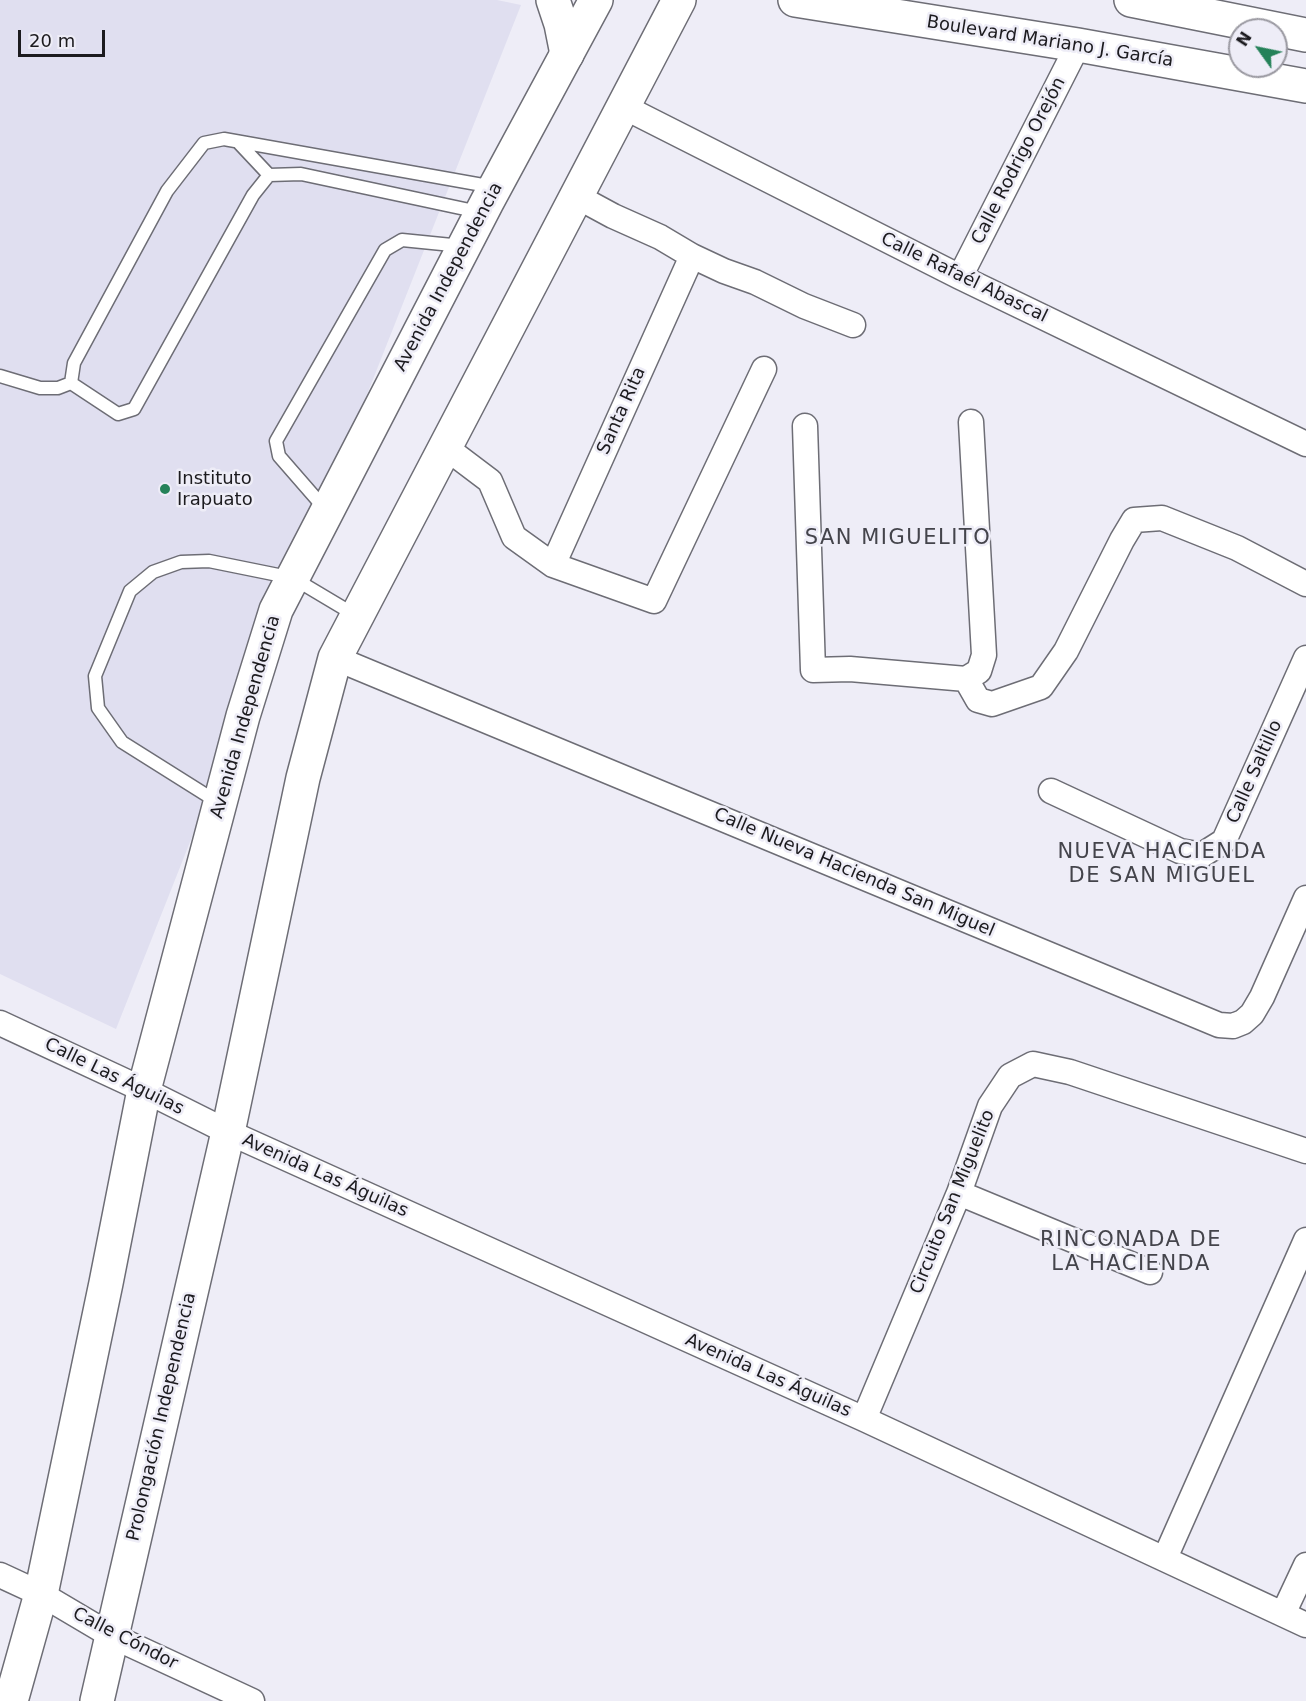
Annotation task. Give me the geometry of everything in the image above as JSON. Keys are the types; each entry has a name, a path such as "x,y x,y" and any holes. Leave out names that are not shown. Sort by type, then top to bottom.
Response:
{"street":[{"path":"553,0 567,54"},
{"name":"Avenida Independencia","path":"41,1594 144,1090 243,716 276,610 464,246 596,0"},
{"path":"228,1132 303,778 335,658 679,0"},
{"name":"Boulevard Mariano J. García","path":"795,0 1078,45 1306,86"},
{"path":"1131,0 1303,27"},
{"name":"Calle Rodrigo Orejón","path":"960,277 1078,45"},
{"name":"Calle Rafaél Abascal","path":"624,107 960,277 1306,444"},
{"path":"576,196 724,271 755,282 804,306 853,325"},
{"name":"Santa Rita","path":"553,565 692,256"},
{"path":"446,447 490,481 514,537 553,565 654,602 764,369"},
{"path":"805,426 813,670 850,669 966,679 980,671 984,655 971,422"},
{"path":"966,679 978,700 992,704 1041,687 1066,651 1134,520 1162,518 1237,548 1306,584"},
{"name":"Calle Nueva Hacienda San Miguel","path":"335,658 1219,1025 1233,1026 1244,1023 1252,1014 1306,898"},
{"name":"Calle Saltillo","path":"1051,791 1180,851 1202,855 1224,841 1306,658"},
{"name":"Calle Las Águilas","path":"0,1023 228,1132"},
{"name":"Circuito San Miguelito","path":"864,1419 958,1192 990,1107 1010,1076 1033,1064 1070,1072 1306,1151"},
{"name":"Avenida Las Águilas","path":"228,1132 864,1419 1306,1625"},
{"name":"Prolongación Independencia","path":"97,1701 228,1132"},
{"path":"958,1192 1150,1272"},
{"path":"1165,1558 1306,1240"},
{"path":"1283,1614 1306,1565"},
{"name":"Calle Cóndor","path":"0,1575 41,1594 112,1636 252,1701"},
{"path":"11,1701 41,1594"}],"lane":[{"path":"71,383 74,363 167,191 204,142 224,139 489,200"},
{"path":"237,142 269,175 302,174 489,200"},
{"path":"71,383 118,414 134,410 253,195 269,175"},
{"path":"327,511 279,456 276,441 385,250 402,240 464,246"},
{"path":"0,376 40,387 58,388 71,383"},
{"path":"220,803 122,742 98,708 96,676 130,591 153,572 181,562 209,561 293,578 356,615"}],"shaded area":[{"name":"Instituto Irapuato","path":"0,0 497,0 521,5 116,1029 0,974"}],"place":[{"name":"Instituto Irapuato","path":"165,489"}],"district":[{"name":"SAN MIGUELITO","path":"898,539"},
{"name":"NUEVA HACIENDA DE SAN MIGUEL","path":"1162,865"},
{"name":"RINCONADA DE LA HACIENDA","path":"1131,1253"}]}
